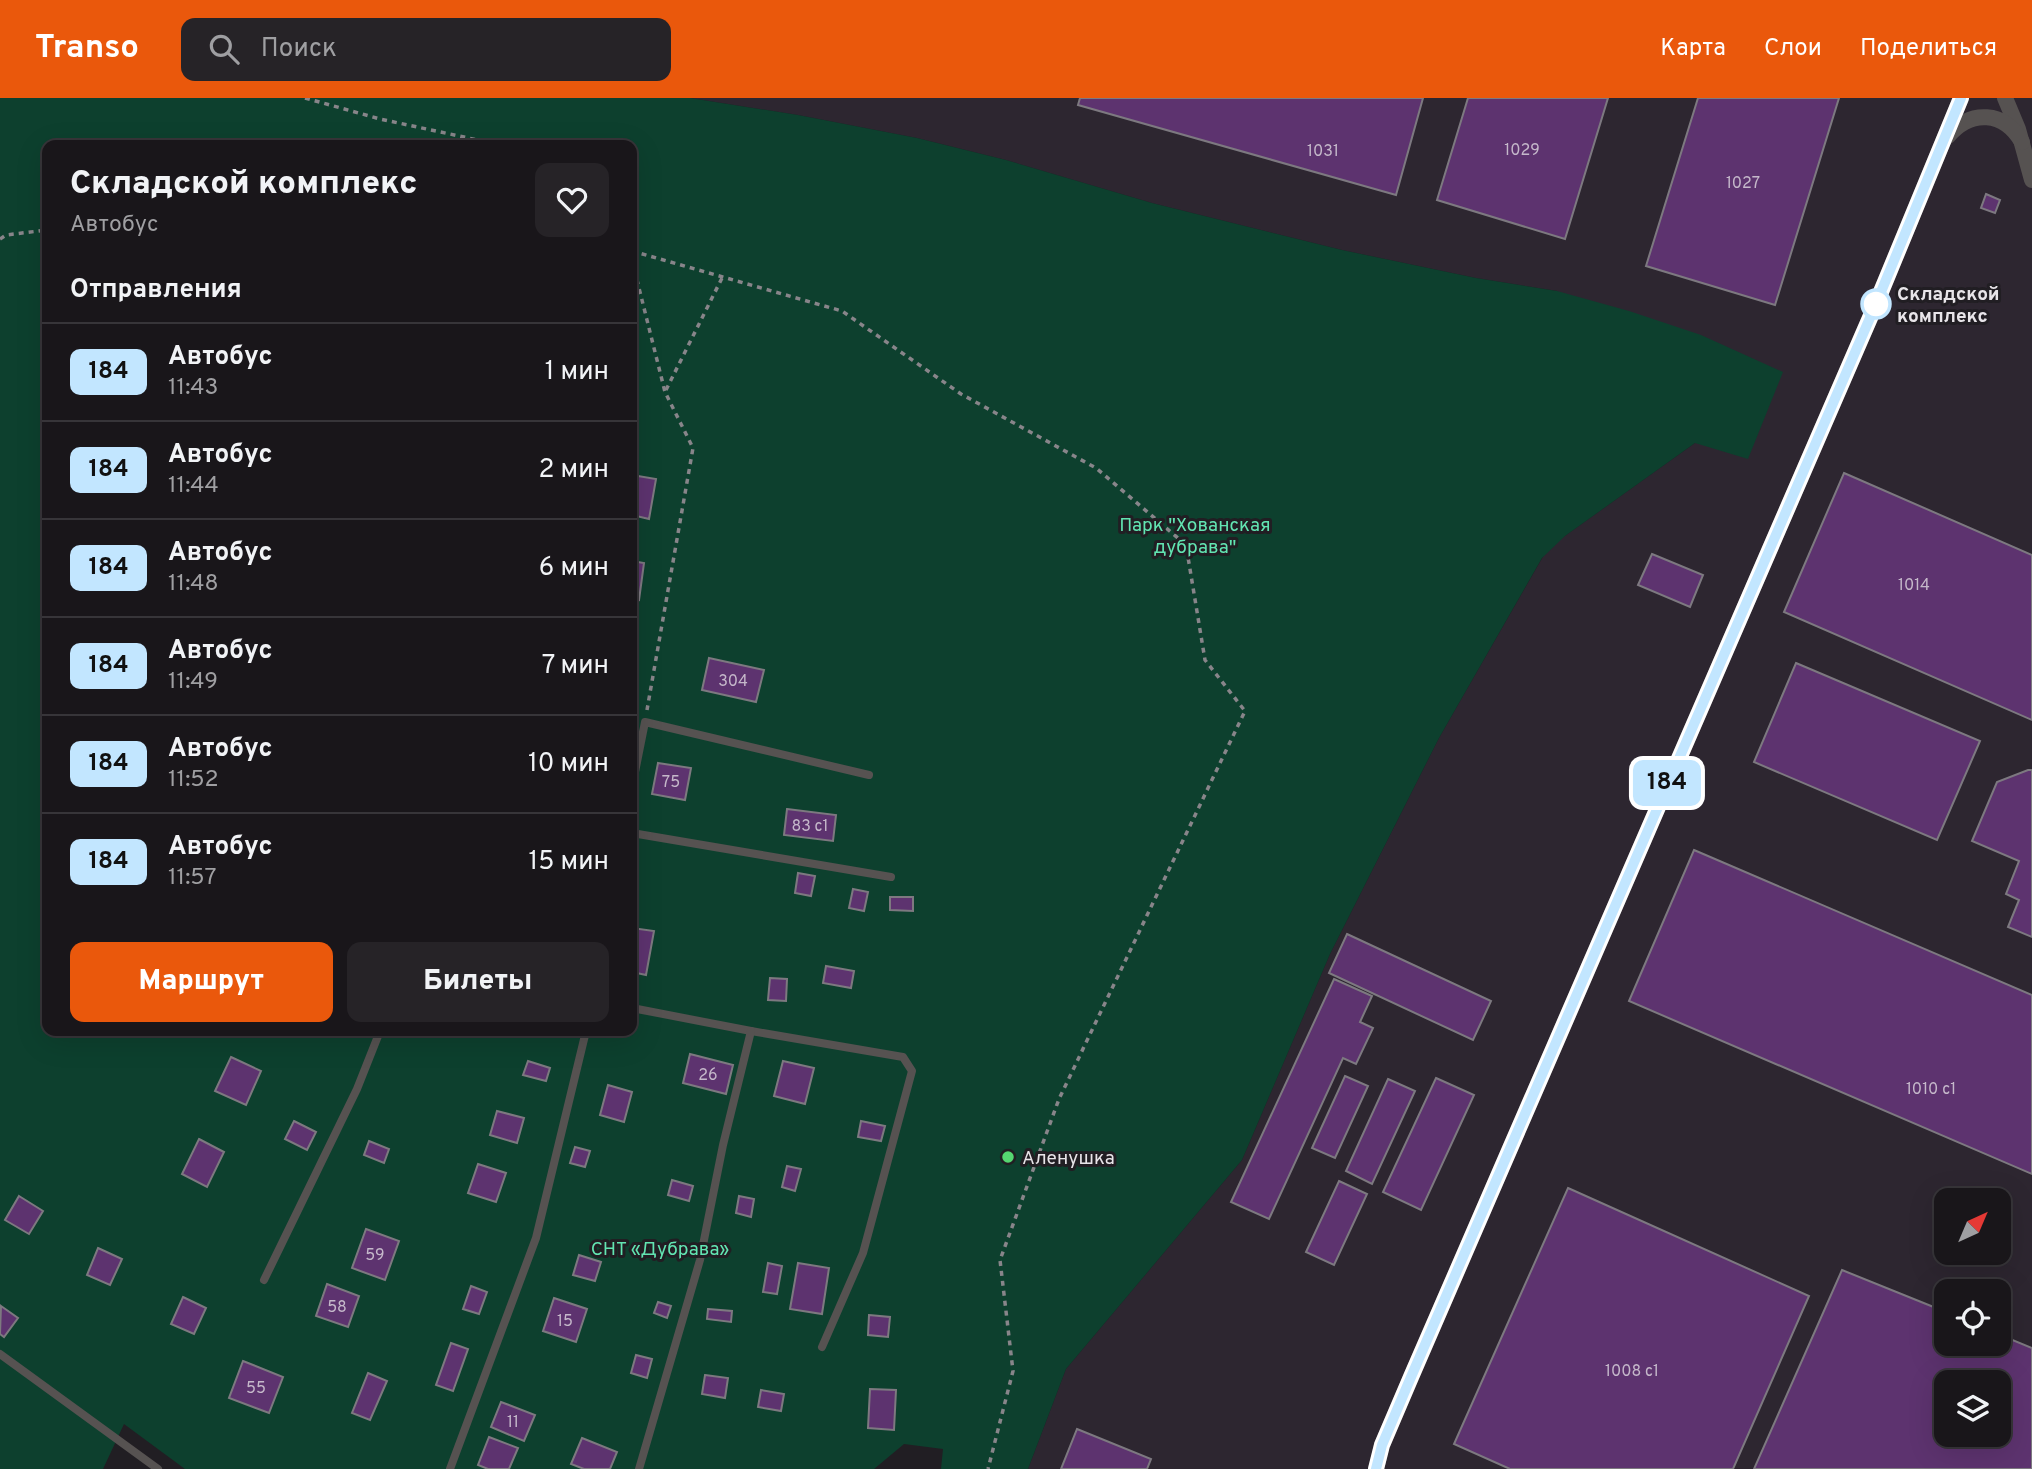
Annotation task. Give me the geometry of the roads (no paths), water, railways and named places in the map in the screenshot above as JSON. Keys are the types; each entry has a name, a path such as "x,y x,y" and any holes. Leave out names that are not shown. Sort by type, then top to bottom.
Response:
{"street":[{"path":"1376,1469 1382,1445 1457,1268 1876,304 1961,98"},
{"path":"2005,98 2022,142 2032,180"},
{"path":"1944,141 1963,123 1987,117 2009,125 2022,142"}],"lane":[{"path":"637,762 645,722 869,775"},
{"path":"637,834 891,877"},
{"path":"637,1009 903,1056 912,1071 863,1253 822,1347"},
{"path":"639,1469 700,1260 723,1144 751,1031"},
{"path":"264,1280 357,1088 378,1036"},
{"path":"450,1469 537,1238 585,1036"},
{"path":"0,1354 158,1469"}],"place":[{"name":"Складской комплекс","path":"1876,304"},
{"name":"Аленушка","path":"1008,1157"}],"park label":[{"name":"Парк \"Хованская дубрава\"","path":"1195,535"},
{"name":"СНТ «Дубрава»","path":"660,1248"}]}
